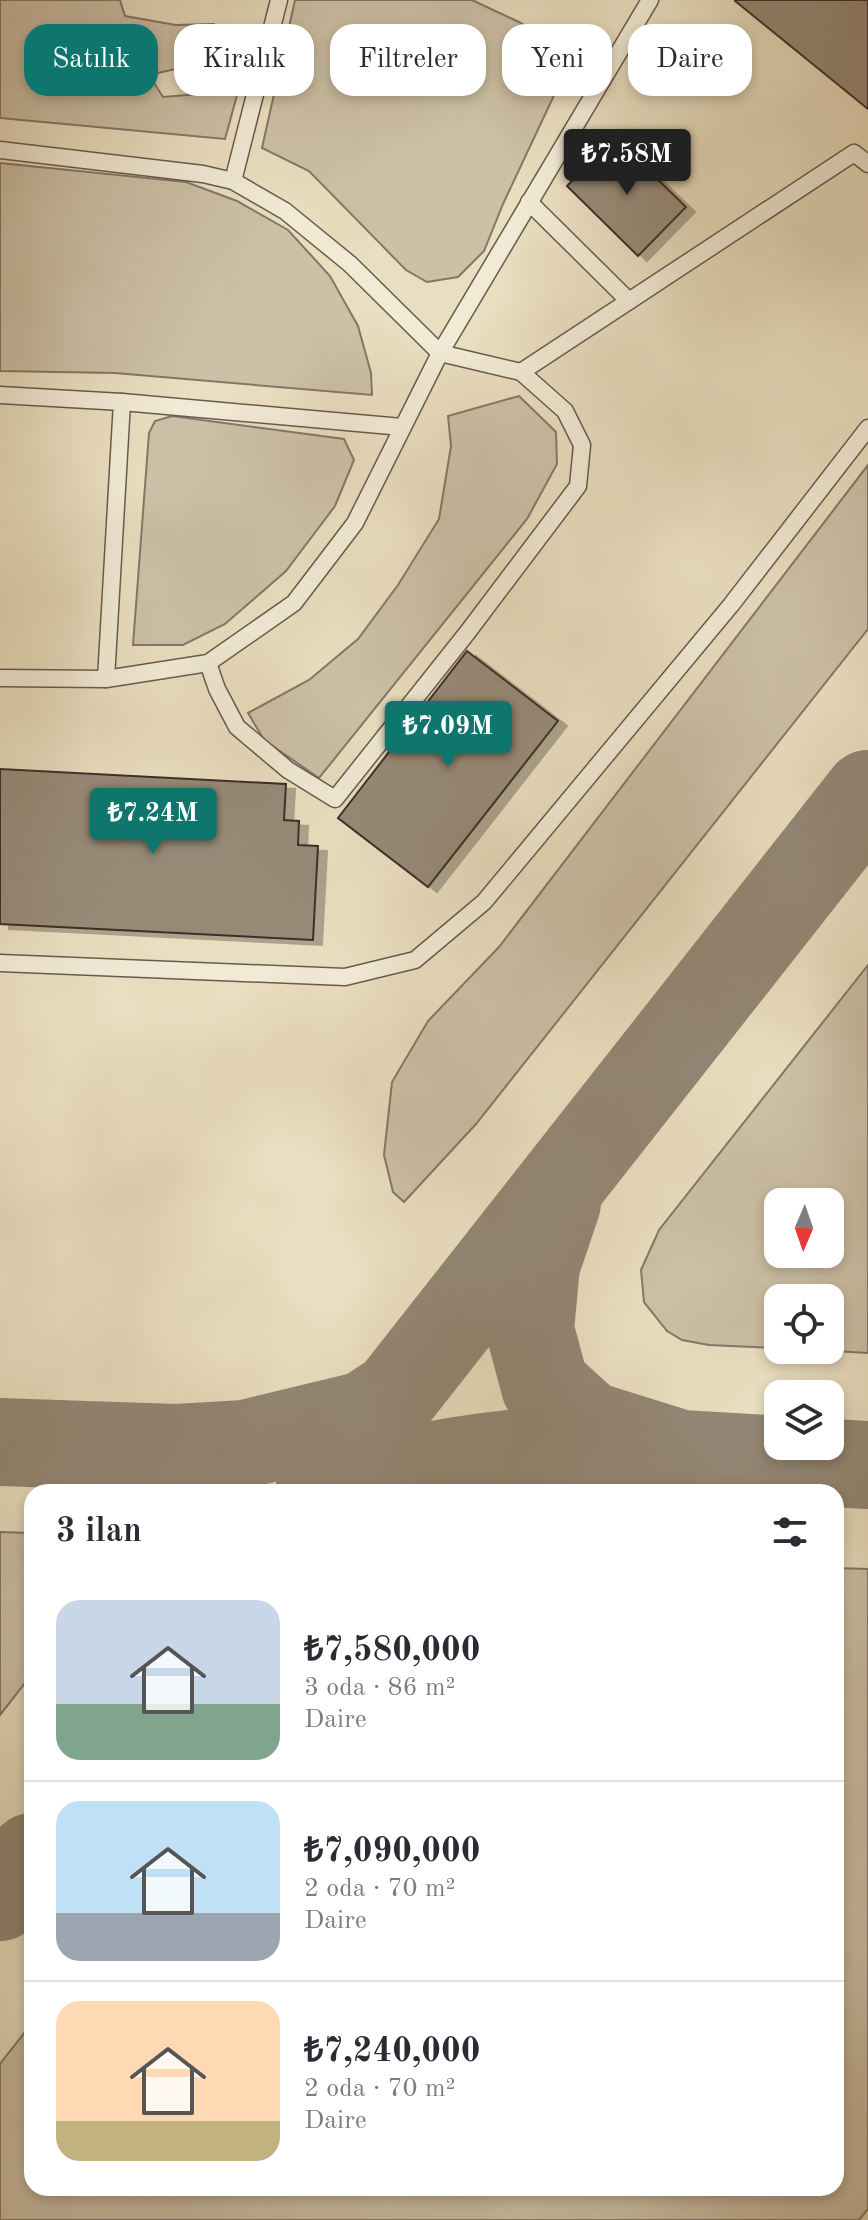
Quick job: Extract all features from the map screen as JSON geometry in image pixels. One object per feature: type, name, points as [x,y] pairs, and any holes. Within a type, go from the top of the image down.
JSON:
[{"type":"lane","points":[[233,181],[279,0]]},
{"type":"lane","points":[[0,678],[106,679],[208,663],[294,603],[355,523],[440,353],[650,0]]},
{"type":"lane","points":[[0,150],[203,174],[233,181],[285,211],[350,264],[440,353],[521,372],[565,411],[582,445],[578,486],[467,633],[335,799],[288,770],[237,727],[217,689],[208,663]]},
{"type":"lane","points":[[521,372],[854,153],[868,164]]},
{"type":"lane","points":[[529,202],[629,301]]},
{"type":"lane","points":[[0,395],[122,402],[402,427]]},
{"type":"lane","points":[[106,679],[122,402]]},
{"type":"lane","points":[[0,963],[345,977],[415,960],[484,902],[731,605],[868,428]]},
{"type":"shaded area","points":[[0,0],[120,0],[125,16],[174,25],[174,69],[158,73],[158,24],[24,24],[24,96],[158,96],[158,89],[163,97],[237,96],[225,139],[0,118]]},
{"type":"shaded area","points":[[295,0],[472,0],[522,24],[502,24],[502,96],[554,96],[484,251],[458,277],[427,282],[406,270],[309,171],[262,148],[274,96],[314,96],[314,24],[290,24]]},
{"type":"shaded area","points":[[0,163],[186,182],[237,201],[288,230],[330,276],[358,326],[371,373],[372,395],[115,373],[0,371]]},
{"type":"shaded area","points":[[519,396],[556,432],[557,464],[527,519],[319,778],[264,740],[248,713],[309,680],[358,639],[398,585],[439,519],[451,446],[448,416]]},
{"type":"shaded area","points":[[172,416],[344,439],[354,460],[335,506],[286,571],[225,624],[183,645],[133,645],[149,433],[155,421]]},
{"type":"shaded area","points":[[868,465],[868,629],[476,1124],[404,1202],[393,1192],[384,1155],[392,1082],[428,1021],[499,947]]},
{"type":"shaded area","points":[[868,965],[868,1353],[844,1352],[844,1284],[764,1284],[764,1347],[709,1345],[682,1340],[667,1331],[644,1302],[641,1270],[659,1230]]},
{"type":"shaded area","points":[[0,1532],[24,1533],[24,1684],[0,1715]]},
{"type":"shaded area","points":[[844,1568],[868,1569],[868,2209],[859,2220],[0,2220],[0,2064],[24,2033],[24,2196],[844,2196]]},
{"type":"building","points":[[868,0],[868,109],[735,1]]},
{"type":"building","points":[[615,138],[686,207],[638,256],[567,186]]},
{"type":"building","points":[[467,651],[558,721],[428,887],[338,818]]},
{"type":"building","points":[[0,769],[286,784],[284,820],[299,821],[298,845],[318,846],[313,940],[0,924]]},
{"type":"taxiway","points":[[325,1484],[868,794]]},
{"type":"taxiway","points":[[557,1203],[536,1265],[530,1330],[545,1386],[588,1425],[681,1454],[868,1465]]},
{"type":"taxiway","points":[[115,1446],[177,1448],[245,1444],[365,1415],[395,1395]]},
{"type":"taxiway","points":[[0,1442],[115,1446],[163,1467],[167,1474]]},
{"type":"taxiway","points":[[370,1484],[398,1473],[491,1456],[586,1450],[649,1452]]},
{"type":"taxiway","points":[[0,1897],[24,1867]]}]
